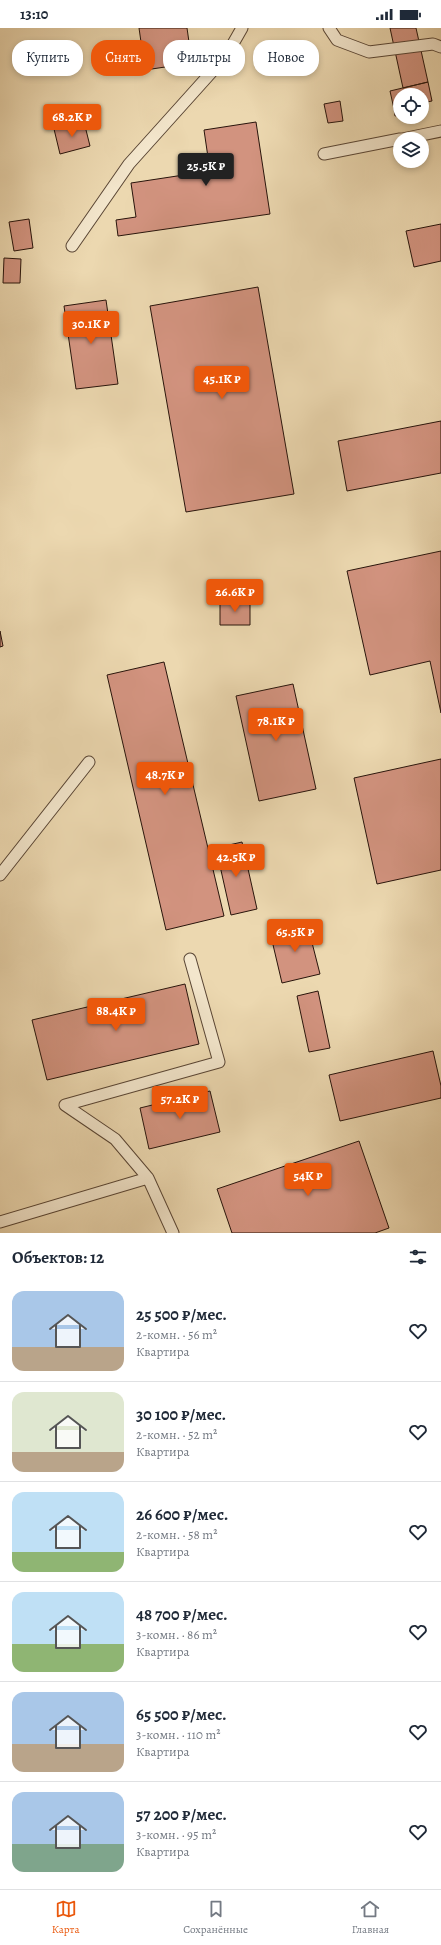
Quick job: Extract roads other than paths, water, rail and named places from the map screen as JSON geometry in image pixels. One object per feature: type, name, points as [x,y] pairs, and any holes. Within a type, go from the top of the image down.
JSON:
[{"type":"lane","points":[[72,246],[129,164],[226,56],[242,28]]},
{"type":"lane","points":[[329,28],[336,40],[369,52],[432,44],[441,48]]},
{"type":"lane","points":[[429,134],[441,132]]},
{"type":"lane","points":[[324,154],[393,141]]},
{"type":"lane","points":[[0,875],[89,762]]},
{"type":"lane","points":[[173,1233],[148,1178],[115,1139],[65,1105],[219,1062],[190,959]]},
{"type":"lane","points":[[0,1222],[148,1178]]}]
